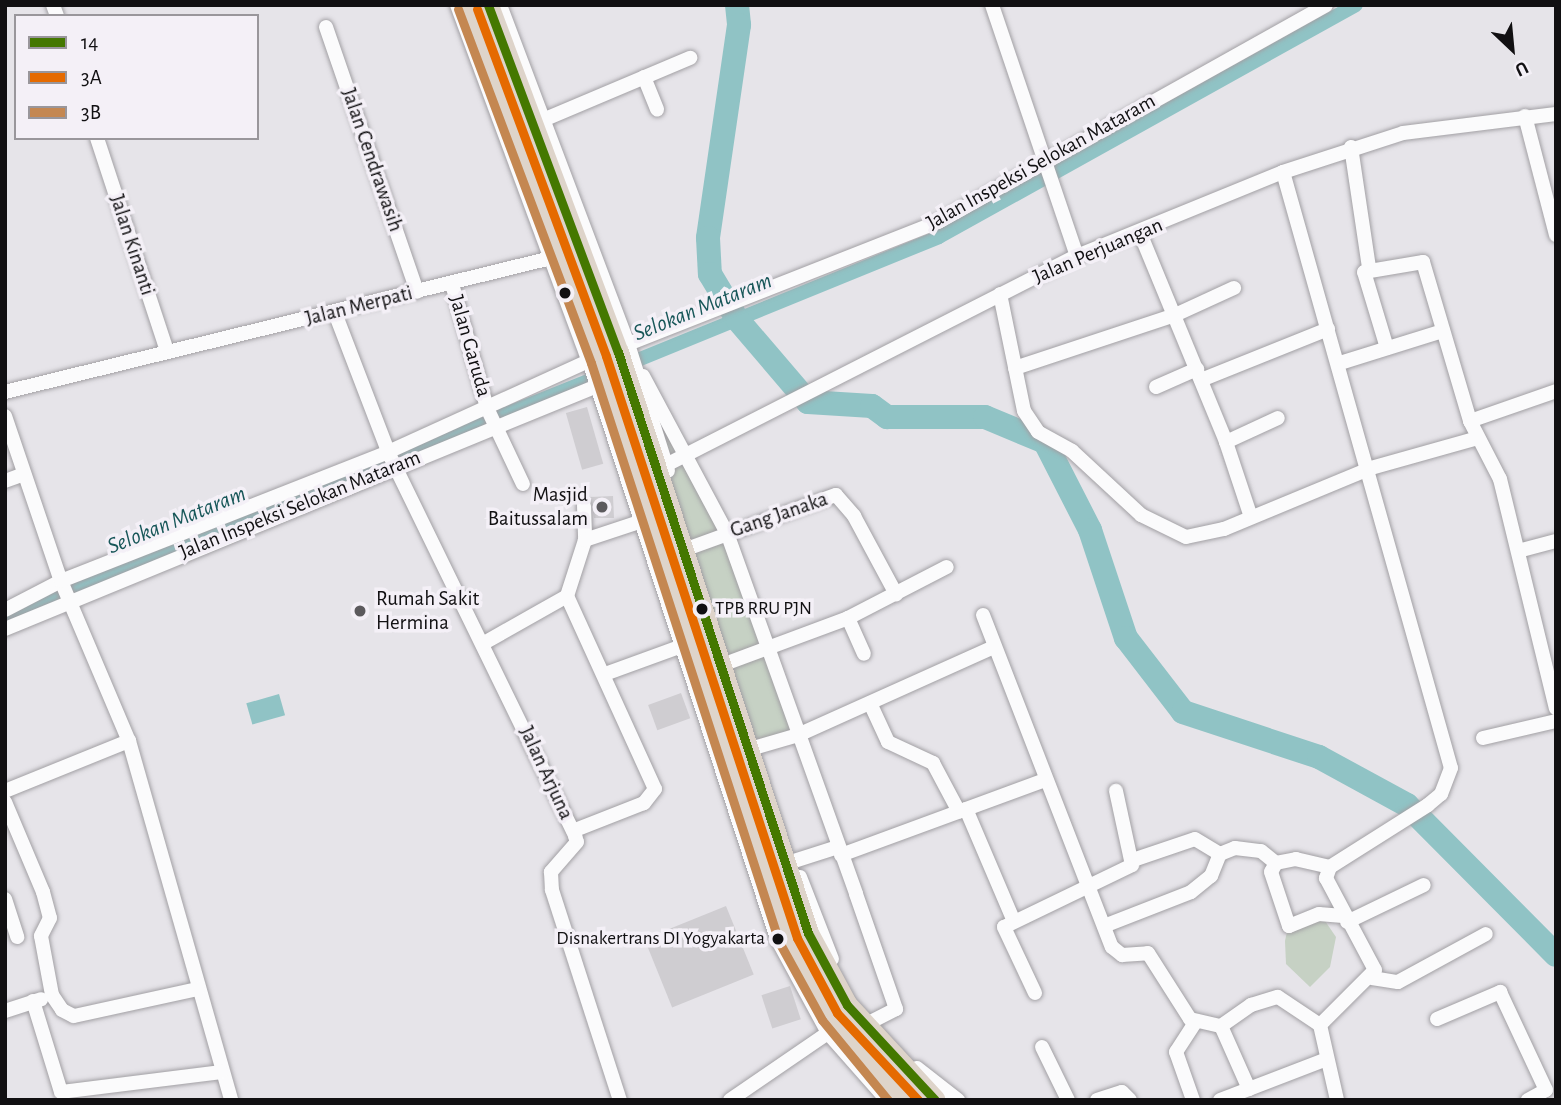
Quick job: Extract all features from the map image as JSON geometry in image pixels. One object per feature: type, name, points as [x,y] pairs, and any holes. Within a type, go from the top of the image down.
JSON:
[{"type":"highway","points":[[469,5],[567,259],[586,290],[828,976],[881,1048],[935,1100]]},
{"type":"highway","points":[[488,5],[555,168],[567,259]]},
{"type":"highway","points":[[613,366],[664,575],[790,937],[832,1013],[905,1100]]},
{"type":"street","points":[[457,5],[613,366],[666,465],[757,747],[769,806],[838,972],[871,1022],[958,1100]]},
{"type":"street","points":[[500,5],[543,120],[613,366],[642,521],[664,575],[679,647],[777,939],[828,1032],[887,1100]]},
{"type":"street","points":[[992,5],[1050,190],[1077,256]]},
{"type":"street","name":"Jalan Inspeksi Selokan Mataram","points":[[5,629],[65,591],[613,366],[940,221],[1043,168],[1326,5]]},
{"type":"street","name":"Jalan Cendrawasih","points":[[326,27],[417,292]]},
{"type":"street","points":[[543,120],[690,58]]},
{"type":"street","points":[[644,77],[657,110]]},
{"type":"street","name":"Jalan Perjuangan","points":[[666,465],[1077,256],[1140,233],[1283,172],[1351,147],[1525,116],[1556,114]]},
{"type":"street","points":[[1525,116],[1556,235]]},
{"type":"street","name":"Jalan Kinanti","points":[[98,140],[167,351]]},
{"type":"street","points":[[1351,147],[1369,267],[1363,276],[1387,348]]},
{"type":"street","points":[[1283,172],[1371,468],[1451,759],[1448,780],[1428,805],[1397,827],[1329,867]]},
{"type":"street","points":[[1140,233],[1226,442],[1251,517]]},
{"type":"street","name":"Jalan Merpati","points":[[5,393],[167,351],[567,259]]},
{"type":"street","points":[[1369,267],[1423,262],[1470,421],[1500,480],[1556,708]]},
{"type":"street","name":"Jalan Garuda","points":[[452,284],[492,417],[523,484]]},
{"type":"street","points":[[1015,368],[1175,315],[1234,288]]},
{"type":"street","points":[[1000,294],[1024,411],[1038,432],[1072,451],[1159,527],[1194,539],[1371,468],[1478,438]]},
{"type":"street","name":"Jalan Arjuna","points":[[335,313],[392,459],[484,643],[578,842],[551,872],[552,890],[621,1100]]},
{"type":"street","points":[[1156,387],[1328,329]]},
{"type":"street","points":[[1340,363],[1443,331]]},
{"type":"street","points":[[613,366],[689,453],[727,533],[896,1009],[871,1022]]},
{"type":"street","name":"Jalan Inspeksi Selokan Mataram","points":[[492,417],[613,366]]},
{"type":"street","points":[[1470,421],[1556,391]]},
{"type":"street","points":[[5,416],[65,591],[129,741],[231,1100]]},
{"type":"street","points":[[1226,442],[1278,418]]},
{"type":"street","name":"Jalan Inspeksi Selokan Mataram","points":[[5,610],[65,591],[392,459]]},
{"type":"street","points":[[5,481],[24,474]]},
{"type":"street","name":"Gang Janaka","points":[[692,547],[836,495],[854,516],[896,594]]},
{"type":"street","points":[[484,643],[567,596],[585,540],[584,506]]},
{"type":"street","points":[[585,540],[642,521]]},
{"type":"street","points":[[1518,551],[1556,541]]},
{"type":"street","points":[[730,662],[848,618],[947,567]]},
{"type":"street","points":[[567,596],[606,674],[656,789],[645,803],[573,831]]},
{"type":"street","points":[[983,615],[1028,725],[1045,780],[1118,954],[1151,956],[1176,1003],[1195,1023],[1221,1026],[1251,1005],[1278,997],[1320,1025],[1324,1060],[1337,1100]]},
{"type":"street","points":[[848,618],[864,654]]},
{"type":"street","points":[[606,674],[679,647]]},
{"type":"street","points":[[757,747],[798,735],[994,647]]},
{"type":"street","points":[[870,703],[888,742],[933,763],[962,811],[1013,919]]},
{"type":"street","points":[[1483,738],[1556,721]]},
{"type":"street","points":[[5,791],[129,741]]},
{"type":"street","points":[[794,861],[839,851],[962,811],[1045,780]]},
{"type":"street","points":[[1035,993],[1005,932],[1013,919],[1130,867],[1133,860],[1116,791]]},
{"type":"street","points":[[5,802],[43,891],[50,918],[41,936],[52,995],[74,1016],[198,989]]},
{"type":"street","points":[[1133,860],[1195,839],[1220,854],[1248,847],[1276,863],[1308,858],[1329,867]]},
{"type":"street","points":[[1104,926],[1191,892],[1212,876],[1220,854]]},
{"type":"street","points":[[1276,863],[1271,872],[1289,926],[1319,914],[1345,919],[1423,885]]},
{"type":"street","points":[[1320,1025],[1372,978],[1373,965],[1327,886],[1329,867]]},
{"type":"street","points":[[5,899],[11,938],[36,932],[41,936]]},
{"type":"street","points":[[1372,978],[1398,982],[1486,934]]},
{"type":"street","points":[[1437,1019],[1500,992],[1546,1090],[1528,1100]]},
{"type":"street","points":[[6,1007],[52,995]]},
{"type":"street","points":[[33,1001],[64,1094],[221,1072]]},
{"type":"street","points":[[1192,1100],[1176,1052],[1195,1023]]},
{"type":"street","points":[[1221,1026],[1249,1089]]},
{"type":"street","points":[[730,1100],[828,1032]]},
{"type":"street","points":[[1042,1047],[1068,1100]]},
{"type":"street","points":[[1220,1100],[1324,1060]]},
{"type":"street","points":[[1097,1100],[1122,1092],[1130,1100]]},
{"type":"green space","points":[[645,378],[689,453],[798,735],[757,747],[666,465]]},
{"type":"green space","points":[[1321,915],[1336,937],[1330,967],[1310,987],[1286,964],[1285,941],[1288,927]]},
{"type":"water","points":[[279,694],[285,715],[252,725],[246,703]]},
{"type":"building","points":[[587,407],[603,464],[582,470],[566,413]]},
{"type":"building","name":"Masjid Baitussalam","points":[[613,496],[614,518],[594,518],[590,497]]},
{"type":"building","points":[[681,693],[690,718],[657,730],[648,705]]},
{"type":"building","points":[[726,906],[754,975],[672,1008],[644,939]]},
{"type":"building","points":[[790,986],[801,1019],[772,1029],[761,995]]},
{"type":"waterway","points":[[737,5],[739,25],[708,238],[710,274],[737,319],[808,402],[872,406],[887,417],[985,417],[1045,442],[1090,530],[1126,638],[1183,712],[1319,757],[1407,805],[1556,955]]},
{"type":"waterway","name":"Selokan Mataram","points":[[623,366],[939,237],[1356,5]]},
{"type":"waterway","name":"Selokan Mataram","points":[[5,621],[52,597],[605,374]]},
{"type":"transit line","name":"14","points":[[488,5],[618,352],[808,933],[847,1005],[935,1100]]},
{"type":"transit line","name":"3B","points":[[458,9],[591,363],[779,942],[822,1020],[888,1100]]},
{"type":"transit line","name":"3A","points":[[477,9],[606,356],[797,938],[837,1013],[918,1100]]},
{"type":"place","name":"Masjid Baitussalam","points":[[602,507]]},
{"type":"place","name":"TPB RRU PJN","points":[[702,609]]},
{"type":"place","name":"Rumah Sakit Hermina","points":[[360,611]]},
{"type":"place","name":"Disnakertrans DI Yogyakarta","points":[[778,939]]}]
